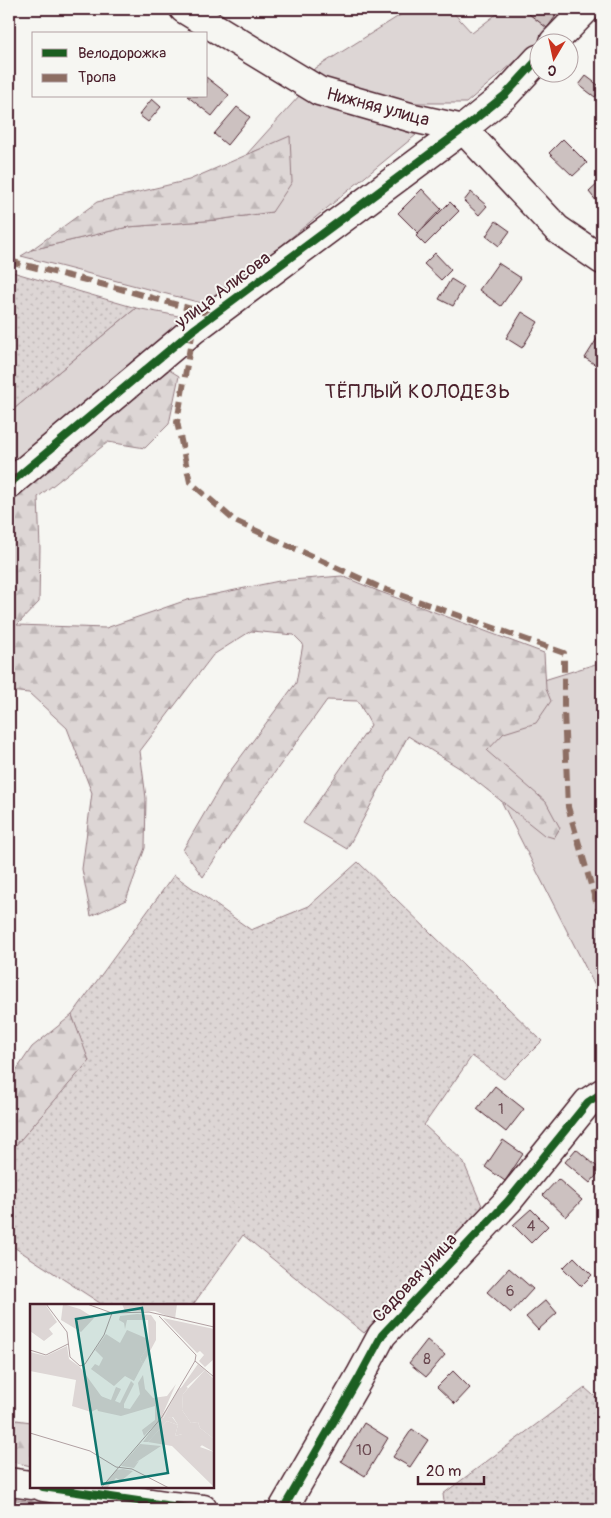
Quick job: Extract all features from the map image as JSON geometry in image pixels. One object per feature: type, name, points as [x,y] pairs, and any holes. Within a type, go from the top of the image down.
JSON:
[{"type":"street","name":"Нижняя улица","points":[[184,9],[319,91],[413,118],[463,129]]},
{"type":"street","points":[[564,32],[586,9]]},
{"type":"street","name":"улица Алисова","points":[[9,484],[193,330],[463,129],[505,94],[528,70]]},
{"type":"street","points":[[463,129],[557,229],[602,260]]},
{"type":"street","name":"Садовая улица","points":[[283,1509],[382,1335],[508,1201],[588,1102],[602,1093]]},
{"type":"street","points":[[9,1482],[30,1485]]},
{"type":"street","points":[[49,1488],[173,1508],[203,1509]]},
{"type":"green space","points":[[410,9],[450,9],[472,33],[503,9],[577,9],[550,32],[528,32],[528,50],[466,103],[400,103],[308,73]]},
{"type":"green space","points":[[300,95],[416,135],[209,305],[21,256],[31,250],[128,227],[217,220],[272,212],[290,137],[246,155]]},
{"type":"green space","points":[[290,136],[292,182],[272,212],[217,220],[128,227],[31,250],[97,202],[189,180]]},
{"type":"green space","points":[[9,271],[136,308],[9,413]]},
{"type":"green space","points":[[136,308],[184,317],[186,325],[9,472],[9,413]]},
{"type":"green space","points":[[166,368],[179,376],[169,424],[145,448],[108,442],[38,497],[40,548],[39,602],[17,625],[106,628],[187,600],[279,581],[342,576],[544,653],[546,689],[551,701],[536,723],[504,733],[487,751],[546,802],[560,828],[554,838],[544,835],[461,769],[408,736],[347,849],[303,823],[371,725],[358,701],[327,700],[244,815],[203,877],[183,850],[225,778],[296,683],[303,644],[294,635],[251,631],[213,655],[140,751],[146,798],[145,848],[126,900],[91,916],[82,869],[92,793],[67,728],[29,693],[9,691],[9,491]]},
{"type":"green space","points":[[602,662],[602,1000],[454,708]]},
{"type":"green space","points":[[358,862],[542,1041],[504,1079],[472,1056],[424,1125],[463,1161],[483,1208],[364,1333],[243,1235],[193,1304],[101,1304],[9,1244],[9,1153],[89,1061],[72,1015],[174,875],[251,930],[309,906]]},
{"type":"green space","points":[[72,1015],[90,1061],[9,1153],[9,1081],[32,1047]]},
{"type":"green space","points":[[585,1388],[602,1403],[602,1509],[445,1509],[443,1494]]},
{"type":"green space","points":[[9,1419],[30,1422],[30,1466],[9,1461]]},
{"type":"green space","points":[[9,1499],[95,1509],[9,1509]]},
{"type":"building","points":[[533,9],[561,9],[547,28],[529,14]]},
{"type":"building","points":[[586,76],[602,88],[595,97],[579,85]]},
{"type":"building","points":[[208,79],[229,95],[212,116],[190,98],[208,98]]},
{"type":"building","points":[[152,99],[161,107],[148,122],[139,115]]},
{"type":"building","points":[[237,107],[250,117],[227,145],[214,134]]},
{"type":"building","points":[[563,139],[587,163],[573,176],[549,153]]},
{"type":"building","points":[[602,180],[602,208],[589,192]]},
{"type":"building","points":[[422,189],[441,209],[418,233],[398,213]]},
{"type":"building","points":[[471,192],[487,206],[479,215],[464,201]]},
{"type":"building","points":[[450,202],[459,211],[425,245],[416,236]]},
{"type":"building","points":[[496,221],[510,231],[499,246],[486,236]]},
{"type":"building","points":[[435,253],[451,270],[441,280],[424,264]]},
{"type":"building","points":[[498,263],[521,278],[501,306],[479,290]]},
{"type":"building","points":[[451,279],[464,287],[453,306],[439,299]]},
{"type":"building","points":[[522,312],[538,322],[522,348],[506,338]]},
{"type":"building","points":[[600,334],[602,336],[602,369],[585,358]]},
{"type":"building","points":[[495,1086],[524,1109],[506,1132],[477,1109]]},
{"type":"building","points":[[503,1140],[523,1154],[505,1181],[485,1167]]},
{"type":"building","points":[[576,1149],[601,1170],[590,1183],[565,1162]]},
{"type":"building","points":[[558,1179],[582,1200],[566,1217],[543,1195]]},
{"type":"building","points":[[531,1209],[548,1226],[531,1243],[513,1225]]},
{"type":"building","points":[[574,1257],[592,1275],[581,1286],[563,1268]]},
{"type":"building","points":[[509,1268],[533,1289],[511,1313],[487,1292]]},
{"type":"building","points":[[546,1300],[557,1313],[538,1330],[526,1317]]},
{"type":"building","points":[[427,1340],[445,1355],[426,1377],[409,1363]]},
{"type":"building","points":[[453,1371],[470,1388],[455,1404],[437,1387]]},
{"type":"building","points":[[364,1423],[388,1438],[365,1476],[341,1461]]},
{"type":"building","points":[[412,1429],[428,1440],[410,1467],[393,1457]]},
{"type":"marked path","points":[[9,261],[121,289],[213,315]]},
{"type":"marked path","points":[[193,330],[177,422],[190,482],[235,521],[381,588],[564,653],[568,807],[602,922]]},
{"type":"cycle path","points":[[9,484],[193,330],[463,129],[505,95],[528,70]]},
{"type":"cycle path","points":[[283,1509],[382,1335],[508,1201],[588,1102],[602,1093]]},
{"type":"cycle path","points":[[50,1488],[203,1509]]},
{"type":"district","name":"ТЁПЛЫЙ КОЛОДЕЗЬ","points":[[418,391]]}]
